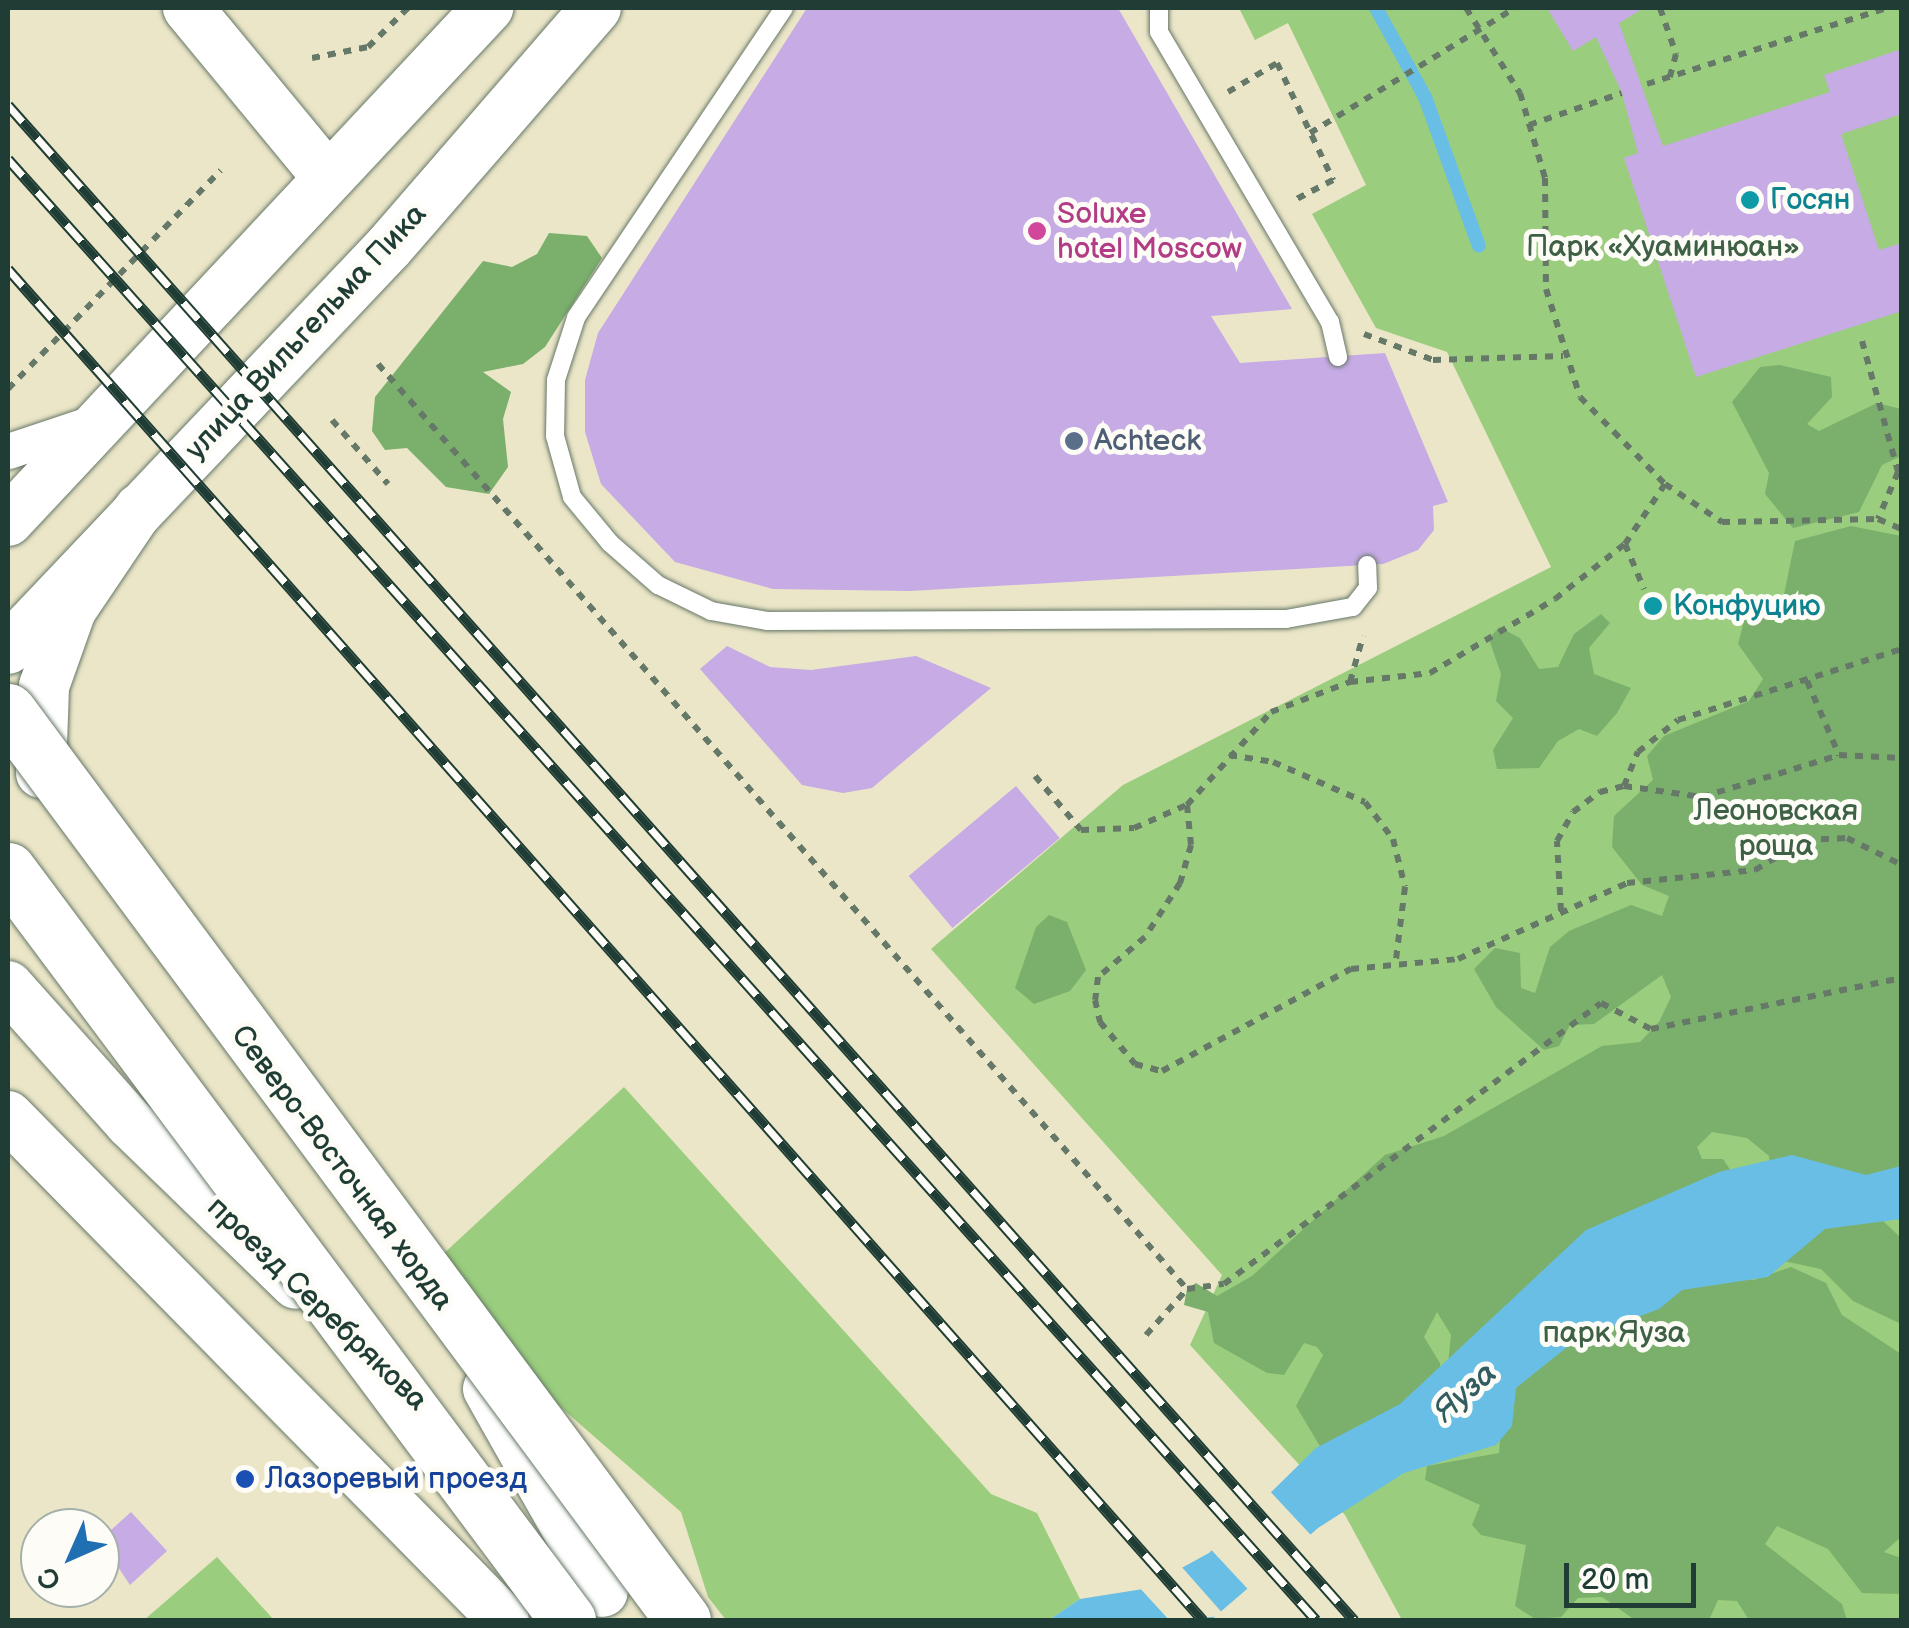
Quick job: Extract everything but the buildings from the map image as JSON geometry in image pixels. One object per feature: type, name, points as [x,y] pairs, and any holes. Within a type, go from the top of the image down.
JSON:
[{"type":"main road","points":[[188,8],[328,178]]},
{"type":"main road","points":[[8,521],[488,8]]},
{"type":"main road","name":"улица Вильгельма Пика","points":[[8,648],[388,247],[596,8]]},
{"type":"main road","points":[[139,509],[72,610],[44,686],[36,733],[59,826],[436,1298],[600,1611]]},
{"type":"main road","name":"Северо-Восточная хорда","points":[[8,711],[682,1620]]},
{"type":"main road","points":[[8,870],[600,1611]]},
{"type":"main road","name":"проезд Серебрякова","points":[[8,986],[130,1123],[600,1611]]},
{"type":"main road","points":[[14,1128],[504,1620]]},
{"type":"street","points":[[423,80],[469,8]]},
{"type":"street","points":[[8,451],[100,420]]},
{"type":"lane","points":[[784,8],[576,318],[556,380],[555,436],[572,497],[610,543],[694,603],[768,621],[1286,619],[1353,607],[1368,588],[1368,565]]},
{"type":"lane","points":[[1159,8],[1160,32],[1330,322],[1338,357]]},
{"type":"path","points":[[312,58],[368,47],[408,8]]},
{"type":"path","points":[[1466,8],[1529,125],[1545,178],[1546,289],[1562,356],[1580,397],[1664,484],[1722,522],[1878,519],[1902,528]]},
{"type":"path","points":[[1310,133],[1515,8]]},
{"type":"path","points":[[1660,8],[1676,54],[1670,78]]},
{"type":"path","points":[[1647,84],[1887,8]]},
{"type":"path","points":[[1204,107],[1277,63],[1333,180],[1267,214]]},
{"type":"path","points":[[1529,125],[1622,93]]},
{"type":"path","points":[[8,390],[221,170]]},
{"type":"path","points":[[1862,341],[1898,472],[1878,519]]},
{"type":"path","points":[[378,364],[1187,1289]]},
{"type":"path","points":[[332,420],[388,484]]},
{"type":"path","points":[[1035,776],[1081,830],[1134,828],[1187,804],[1271,712],[1350,682],[1430,673],[1555,599],[1624,544],[1664,484]]},
{"type":"path","points":[[1624,544],[1644,589]]},
{"type":"path","points":[[1350,682],[1363,636],[1353,607]]},
{"type":"path","points":[[1624,786],[1638,752],[1678,720],[1902,649]]},
{"type":"path","points":[[1807,680],[1839,755]]},
{"type":"path","points":[[1229,755],[1273,762],[1365,802],[1394,838],[1405,887],[1396,958]]},
{"type":"path","points":[[1560,911],[1557,841],[1572,812],[1624,786],[1702,797],[1839,755],[1902,758]]},
{"type":"path","points":[[1187,804],[1191,846],[1180,883],[1145,938],[1098,978],[1100,1022],[1136,1064],[1183,1066],[1288,998],[1396,958],[1458,959],[1628,883],[1754,870],[1804,840],[1846,838],[1902,866]]},
{"type":"path","points":[[1146,1335],[1187,1289],[1224,1284],[1601,1002],[1652,1029],[1902,978]]},
{"type":"green space","name":"Парк «Хуаминюан»","points":[[1239,8],[1901,8],[1901,1620],[1402,1620],[1345,1515],[1190,1345],[1222,1275],[931,949],[1123,785],[1551,567],[1447,352],[1376,328],[1312,214],[1366,185],[1288,23],[1255,40]]},
{"type":"green space","points":[[549,233],[587,236],[602,258],[545,347],[523,364],[483,372],[511,392],[503,419],[508,467],[489,494],[446,487],[407,448],[385,450],[372,431],[375,397],[483,261],[512,267],[537,254]]},
{"type":"green space","points":[[1780,365],[1831,377],[1832,397],[1807,424],[1819,431],[1877,403],[1901,409],[1901,456],[1882,465],[1859,512],[1793,528],[1765,494],[1769,473],[1732,402],[1760,367]]},
{"type":"green space","name":"Леоновская роща","points":[[1851,526],[1901,536],[1901,1200],[1770,1171],[1769,1156],[1747,1138],[1712,1132],[1697,1147],[1702,1159],[1723,1159],[1731,1171],[1447,1374],[1451,1335],[1437,1312],[1424,1337],[1440,1363],[1440,1388],[1324,1453],[1296,1406],[1323,1355],[1317,1347],[1304,1343],[1284,1375],[1267,1373],[1214,1343],[1208,1312],[1184,1305],[1187,1289],[1196,1283],[1217,1296],[1252,1276],[1385,1155],[1444,1136],[1602,1046],[1640,1042],[1659,1022],[1671,997],[1662,975],[1594,1024],[1570,1025],[1559,1046],[1544,1050],[1496,1007],[1474,969],[1495,948],[1520,953],[1521,988],[1535,993],[1550,947],[1569,931],[1631,905],[1662,916],[1669,896],[1642,885],[1612,847],[1614,816],[1653,780],[1647,756],[1664,736],[1749,701],[1763,679],[1738,644],[1744,621],[1753,606],[1783,599],[1795,541]]},
{"type":"green space","points":[[1601,614],[1610,623],[1589,648],[1594,674],[1631,688],[1617,713],[1597,736],[1579,729],[1558,741],[1539,768],[1497,769],[1493,750],[1513,718],[1496,701],[1501,674],[1489,639],[1499,627],[1520,638],[1539,669],[1558,667],[1574,634]]},
{"type":"green space","points":[[1049,915],[1067,922],[1086,970],[1070,991],[1034,1004],[1015,988],[1036,927]]},
{"type":"green space","points":[[624,1087],[991,1494],[1037,1513],[1080,1599],[1049,1620],[726,1620],[708,1597],[681,1512],[551,1399],[441,1256]]},
{"type":"green space","points":[[1882,1220],[1901,1238],[1901,1324],[1853,1301],[1821,1269],[1779,1260],[1781,1233]]},
{"type":"green space","name":"парк Яуза","points":[[1791,1267],[1826,1283],[1842,1315],[1901,1354],[1901,1537],[1884,1552],[1901,1558],[1901,1594],[1862,1593],[1828,1549],[1777,1526],[1765,1544],[1842,1604],[1847,1620],[1749,1620],[1737,1601],[1718,1600],[1709,1620],[1635,1620],[1602,1597],[1578,1598],[1561,1617],[1535,1619],[1515,1606],[1526,1545],[1481,1535],[1472,1525],[1480,1505],[1425,1480],[1427,1466],[1499,1453],[1505,1377],[1639,1292],[1728,1273],[1754,1280]]},
{"type":"green space","points":[[217,1557],[274,1620],[144,1620]]},
{"type":"water","name":"Яуза","points":[[1792,1155],[1866,1175],[1901,1166],[1901,1219],[1825,1229],[1768,1277],[1682,1290],[1659,1309],[1576,1340],[1516,1388],[1512,1426],[1496,1445],[1404,1473],[1318,1528],[1211,1620],[1049,1620],[1080,1599],[1143,1589],[1209,1553],[1316,1448],[1400,1404],[1586,1230],[1719,1172]]},
{"type":"pier","points":[[1267,1488],[1314,1538],[1253,1595],[1206,1545]]},
{"type":"pier","points":[[1180,1565],[1225,1616],[1169,1620],[1138,1586]]},
{"type":"waterway","points":[[1376,8],[1425,97],[1479,246]]},
{"type":"railway","points":[[8,105],[1354,1620]]},
{"type":"railway","points":[[8,159],[1316,1620]]},
{"type":"railway","points":[[8,269],[1203,1620]]},
{"type":"place","name":"Госян","points":[[1750,200]]},
{"type":"place","name":"Soluxe hotel Moscow","points":[[1037,231]]},
{"type":"place","name":"Achteck","points":[[1074,441]]},
{"type":"place","name":"Конфуцию","points":[[1653,606]]},
{"type":"place","name":"Лазоревый проезд","points":[[245,1479]]}]
